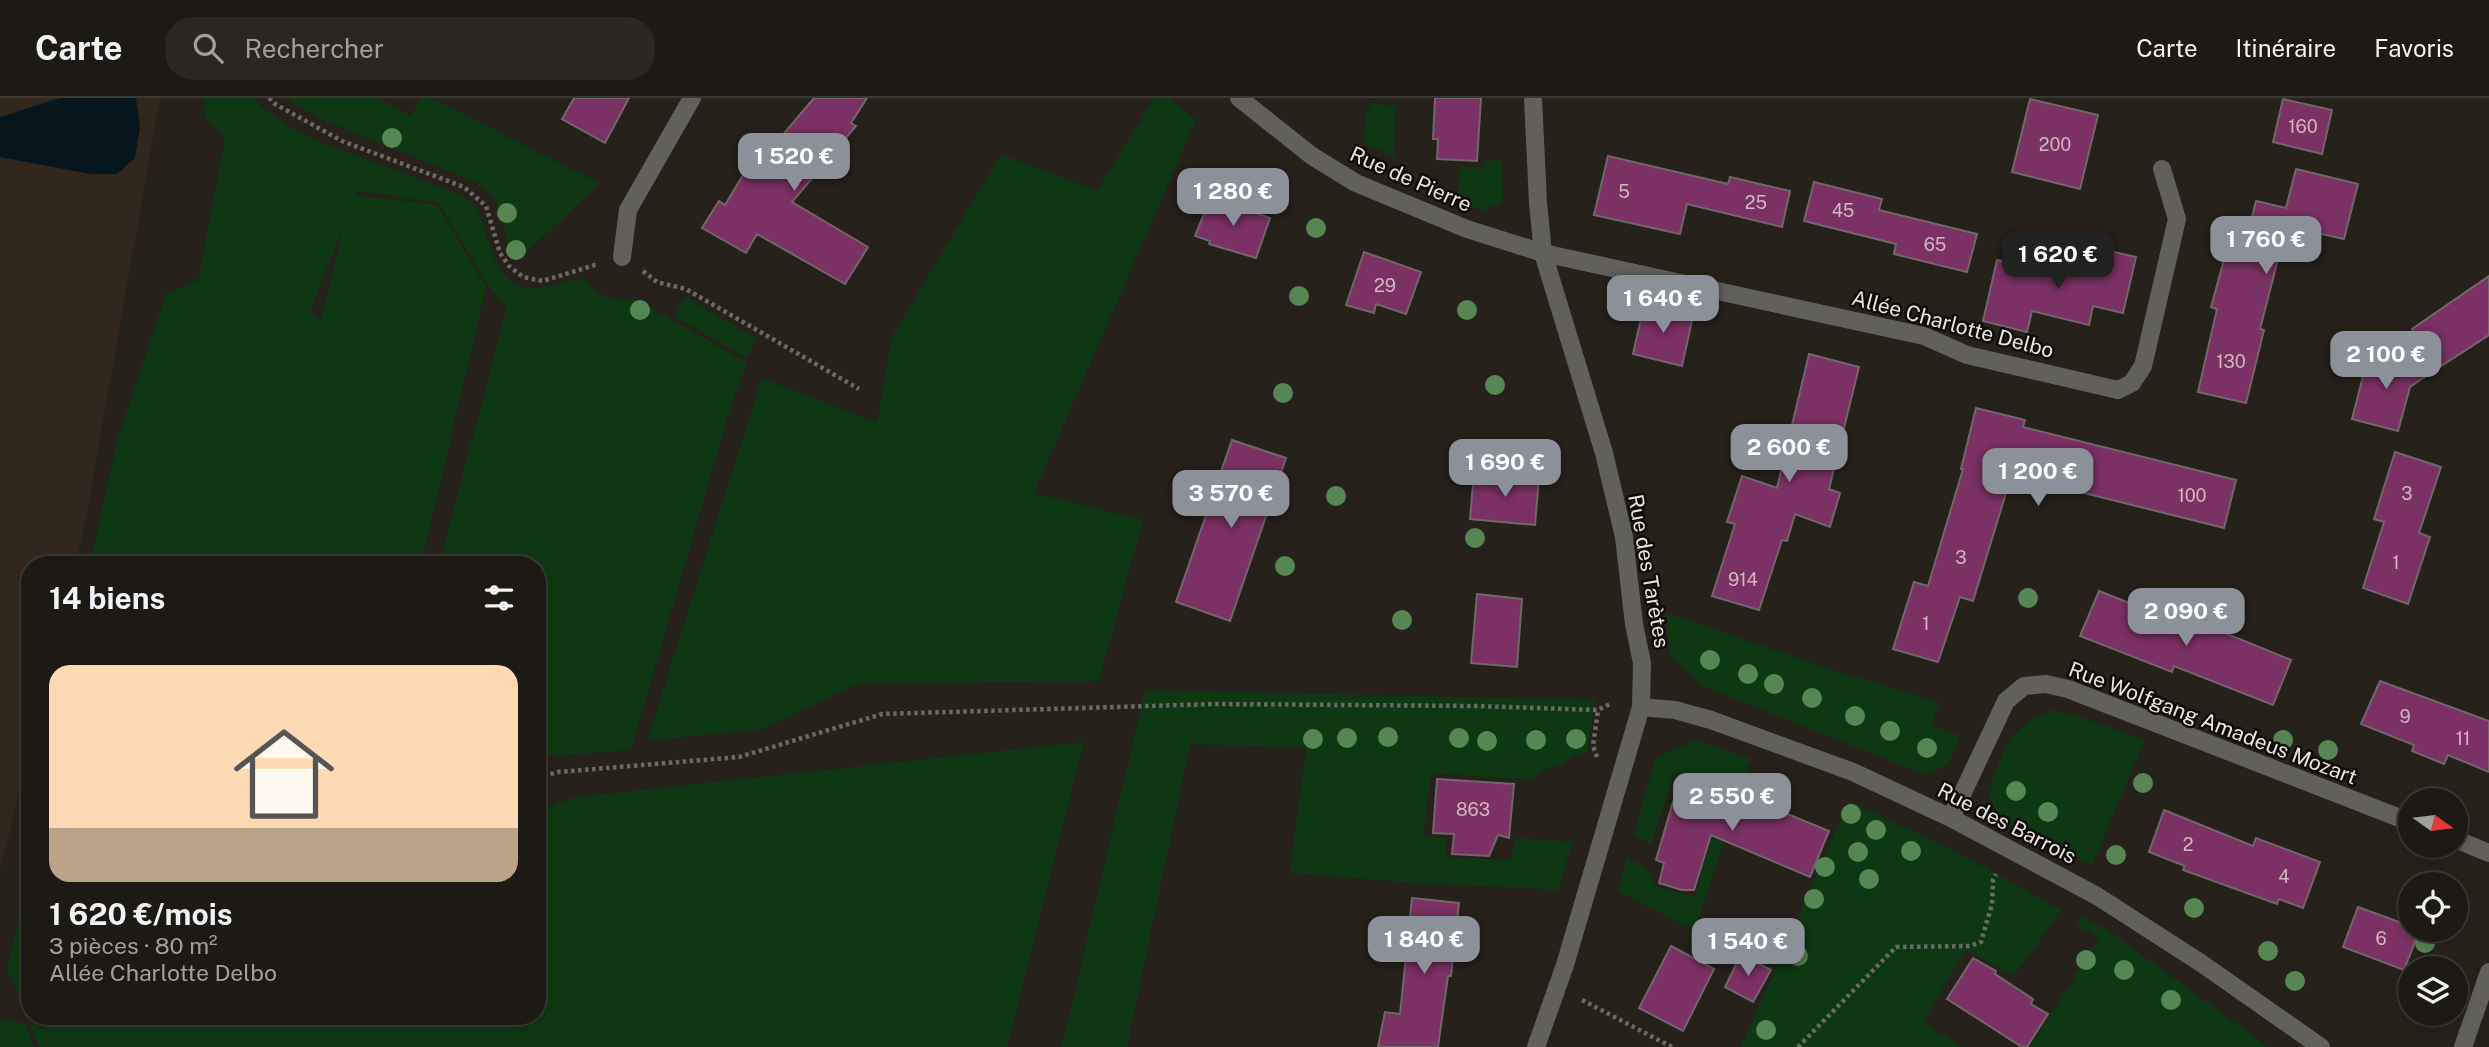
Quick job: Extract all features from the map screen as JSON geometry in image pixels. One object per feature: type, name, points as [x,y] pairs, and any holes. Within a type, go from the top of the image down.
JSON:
[{"type":"street","points":[[622,257],[628,210],[692,98]]},
{"type":"street","name":"Rue de Pierre","points":[[1239,98],[1312,156],[1356,183],[1467,229],[1543,253]]},
{"type":"street","name":"Rue des Tarètes","points":[[1533,98],[1543,253],[1604,453],[1624,537],[1634,624],[1642,663],[1641,707],[1565,965],[1536,1047]]},
{"type":"street","name":"Allée Charlotte Delbo","points":[[1543,253],[1924,336],[1967,355],[2118,390],[2132,383],[2143,366],[2177,219],[2162,169]]},
{"type":"street","name":"Rue Wolfgang Amadeus Mozart","points":[[1951,818],[2006,701],[2024,686],[2046,684],[2068,689],[2398,817]]},
{"type":"street","name":"Rue des Barrois","points":[[1641,707],[1675,710],[1711,720],[1853,772],[1951,818],[2097,895],[2201,963],[2321,1047]]},
{"type":"street","points":[[2468,844],[2489,853]]},
{"type":"street","points":[[2463,1047],[2489,972]]},
{"type":"path","points":[[269,98],[275,104],[342,141],[464,187],[486,206],[500,253],[509,266],[523,277],[543,281],[622,257],[657,282],[686,289],[859,389]]},
{"type":"path","points":[[546,775],[558,772],[739,757],[882,714],[1215,704],[1598,710]]},
{"type":"path","points":[[1798,1047],[1896,947],[1970,946],[1981,942],[1992,904],[1993,880],[2001,864]]},
{"type":"path","points":[[1575,996],[1672,1047]]},
{"type":"shaded area","points":[[0,98],[160,98],[77,556],[21,556],[21,785],[0,870]]},
{"type":"shaded area","points":[[60,98],[136,98],[140,127],[135,158],[117,174],[90,174],[0,157],[0,117]]},
{"type":"green space","points":[[204,98],[253,98],[279,120],[310,137],[467,198],[478,210],[494,257],[502,272],[511,281],[533,288],[583,278],[601,294],[613,299],[637,300],[747,363],[733,399],[631,750],[546,756],[546,556],[441,556],[507,307],[487,284],[439,203],[358,191],[356,195],[437,205],[486,287],[423,556],[92,556],[117,441],[166,294],[198,281],[225,139],[205,117]],"holes":[[[343,231],[320,322],[310,311]]]},
{"type":"green space","points":[[285,98],[376,98],[411,116],[421,98],[431,98],[600,183],[517,261],[497,203],[473,181],[321,119]]},
{"type":"green space","points":[[1154,98],[1169,98],[1196,120],[1034,493],[1143,520],[1099,681],[858,684],[762,729],[647,741],[762,378],[877,423],[892,337],[1001,154],[1097,191]]},
{"type":"green space","points":[[1372,103],[1395,106],[1394,157],[1363,143],[1367,110]]},
{"type":"green space","points":[[1485,160],[1502,161],[1503,201],[1484,211],[1458,202],[1460,166],[1483,168]]},
{"type":"green space","points":[[686,297],[757,339],[747,358],[674,316]]},
{"type":"green space","points":[[1666,613],[1845,674],[1939,702],[1932,726],[1960,736],[1952,757],[1945,765],[1926,775],[1702,686],[1670,656]]},
{"type":"green space","points":[[1145,690],[1595,700],[1587,754],[1575,755],[1561,765],[1542,770],[1534,780],[1431,773],[1423,836],[1446,838],[1445,857],[1511,860],[1516,838],[1572,842],[1559,890],[1290,873],[1306,748],[1190,744],[1127,1047],[1062,1047]]},
{"type":"green space","points":[[2051,710],[2075,715],[2145,740],[2092,865],[2000,819],[1989,797],[1994,773],[2010,738],[2029,721]]},
{"type":"green space","points":[[1695,740],[1750,759],[1695,931],[1618,891],[1627,857],[1647,869],[1657,887],[1695,897],[1727,788],[1674,773],[1651,844],[1634,835],[1655,758]]},
{"type":"green space","points":[[1084,742],[1007,1047],[39,1047],[30,1025],[546,1025],[546,807],[577,797]]},
{"type":"green space","points":[[1849,801],[1951,849],[2061,910],[2014,976],[1966,950],[1923,1022],[1962,1047],[1741,1047]]},
{"type":"green space","points":[[21,909],[21,1002],[7,967]]},
{"type":"green space","points":[[2082,916],[2112,933],[2268,1047],[2030,1047],[2099,939],[2076,924]]},
{"type":"green space","points":[[0,1020],[26,1025],[34,1047],[0,1047]]},
{"type":"building","points":[[574,98],[629,98],[605,143],[562,119]]},
{"type":"building","points":[[814,98],[867,98],[851,123],[856,126],[792,202],[868,247],[845,284],[757,234],[746,253],[702,228],[719,201],[725,205],[743,175],[747,177]]},
{"type":"building","points":[[1435,98],[1481,98],[1477,161],[1437,159],[1438,139],[1433,139]]},
{"type":"building","points":[[2030,99],[2098,115],[2080,189],[2012,172]]},
{"type":"building","points":[[2283,99],[2332,110],[2322,154],[2273,142]]},
{"type":"building","points":[[1608,156],[1728,184],[1730,177],[1790,191],[1782,227],[1687,204],[1680,234],[1594,215]]},
{"type":"building","points":[[2296,169],[2358,184],[2344,239],[2313,232],[2309,247],[2283,240],[2260,329],[2264,330],[2246,403],[2198,392],[2217,309],[2211,307],[2228,245],[2244,249],[2256,201],[2286,208]]},
{"type":"building","points":[[1814,182],[1882,199],[1879,210],[1977,234],[1967,272],[1894,254],[1896,244],[1804,221]]},
{"type":"building","points":[[1211,197],[1270,218],[1256,258],[1209,244],[1210,241],[1195,236]]},
{"type":"building","points":[[2101,249],[2136,257],[2123,313],[2093,306],[2089,325],[2032,311],[2027,332],[1983,321],[1997,260],[2055,273],[2058,260],[2096,269]]},
{"type":"building","points":[[1364,252],[1421,272],[1406,314],[1376,304],[1374,313],[1346,305]]},
{"type":"building","points":[[2489,276],[2489,335],[2438,368],[2412,329]]},
{"type":"building","points":[[1644,305],[1693,316],[1682,366],[1633,354]]},
{"type":"building","points":[[2369,353],[2435,370],[2410,387],[2398,431],[2352,419]]},
{"type":"building","points":[[1809,354],[1859,367],[1829,489],[1840,493],[1830,527],[1795,514],[1787,541],[1782,540],[1759,610],[1712,596],[1735,524],[1727,522],[1742,476],[1777,488]]},
{"type":"building","points":[[1976,408],[2025,420],[2023,427],[2236,480],[2224,528],[2032,480],[2030,485],[2010,480],[1973,601],[1960,597],[1938,662],[1893,649],[1914,582],[1928,586],[1963,469]]},
{"type":"building","points":[[1232,440],[1286,458],[1230,621],[1176,602]]},
{"type":"building","points":[[2395,452],[2441,467],[2419,533],[2430,537],[2408,604],[2363,588],[2384,522],[2374,519]]},
{"type":"building","points":[[1474,473],[1539,478],[1535,525],[1470,519]]},
{"type":"building","points":[[2099,591],[2205,633],[2208,626],[2291,660],[2273,705],[2174,666],[2172,672],[2080,636]]},
{"type":"building","points":[[1477,594],[1522,599],[1517,667],[1471,663]]},
{"type":"building","points":[[2380,681],[2489,721],[2489,772],[2448,755],[2444,764],[2412,751],[2414,745],[2361,724]]},
{"type":"building","points":[[1680,778],[1749,798],[1829,831],[1810,877],[1711,835],[1694,890],[1682,890],[1659,883],[1664,863],[1656,860]]},
{"type":"building","points":[[1437,779],[1514,784],[1509,838],[1498,835],[1489,856],[1452,854],[1454,834],[1433,833]]},
{"type":"building","points":[[2164,810],[2253,846],[2256,838],[2320,862],[2303,908],[2279,899],[2277,904],[2183,870],[2185,866],[2149,852]]},
{"type":"building","points":[[1412,898],[1459,903],[1451,976],[1448,976],[1438,1047],[1378,1047],[1385,1012],[1400,1014]]},
{"type":"building","points":[[2358,907],[2398,922],[2398,942],[2415,942],[2409,956],[2398,956],[2398,968],[2343,947]]},
{"type":"building","points":[[1671,946],[1714,969],[1683,1031],[1639,1008]]},
{"type":"building","points":[[1741,954],[1771,970],[1753,1002],[1725,987]]},
{"type":"building","points":[[1973,958],[1996,971],[1995,974],[2033,999],[2031,1004],[2048,1014],[2027,1047],[2022,1047],[1947,999]]}]
